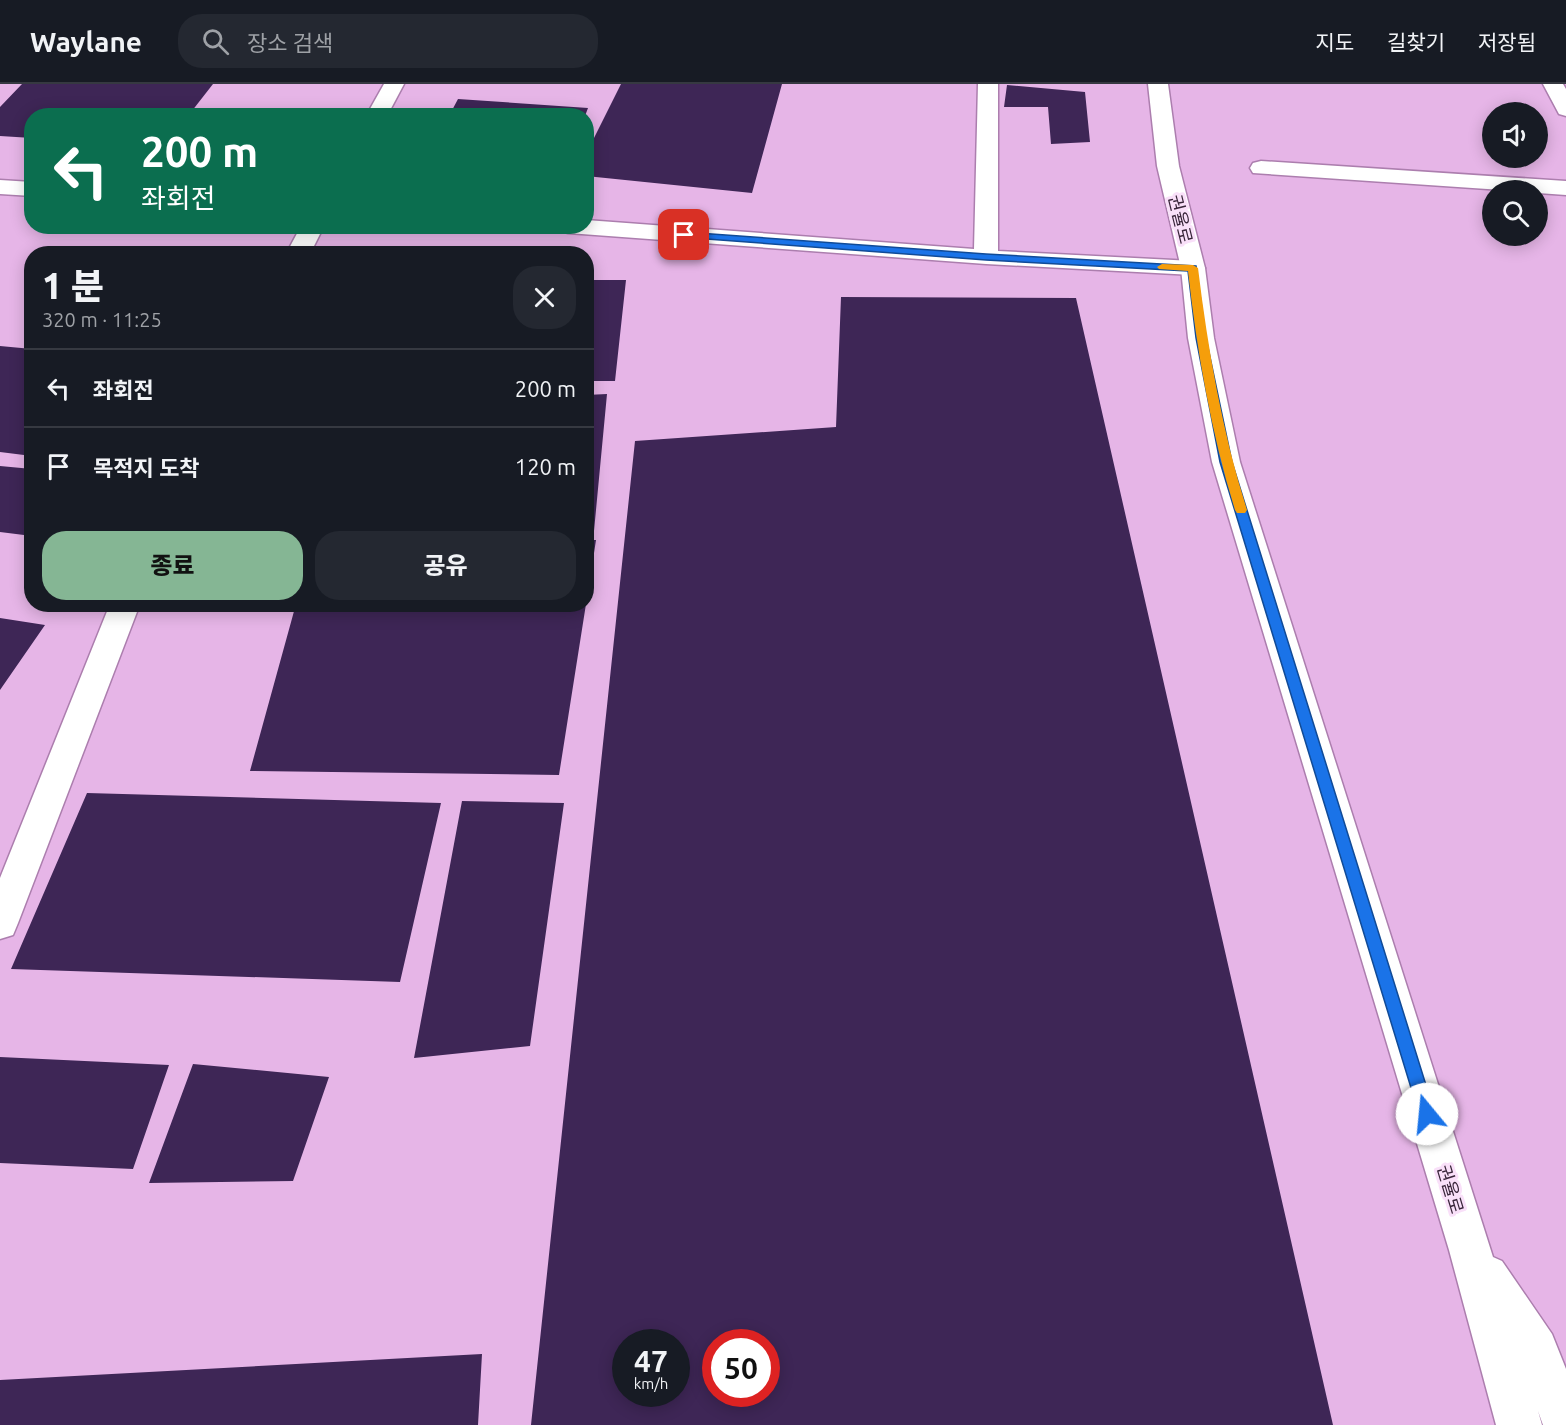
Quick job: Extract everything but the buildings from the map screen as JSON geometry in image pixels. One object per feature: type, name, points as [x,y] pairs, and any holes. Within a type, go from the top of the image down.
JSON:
[{"type":"main road","points":[[380,108],[394,84]]},
{"type":"main road","points":[[986,257],[988,84]]},
{"type":"main road","name":"권율로","points":[[1158,84],[1168,166],[1193,268],[1201,338],[1226,462],[1470,1250],[1519,1425]]},
{"type":"main road","points":[[1552,84],[1566,110]]},
{"type":"main road","points":[[1261,168],[1566,188]]},
{"type":"main road","points":[[0,187],[24,188]]},
{"type":"main road","points":[[594,228],[986,257],[1193,268]]},
{"type":"main road","points":[[0,923],[122,612]]},
{"type":"main road","points":[[1470,1250],[1536,1350],[1566,1425]]},
{"type":"slow traffic","points":[[1162,267],[1193,268],[1201,338],[1226,462],[1241,510]]},
{"type":"route","points":[[684,235],[986,257],[1193,268],[1201,338],[1226,462],[1427,1114]]}]
